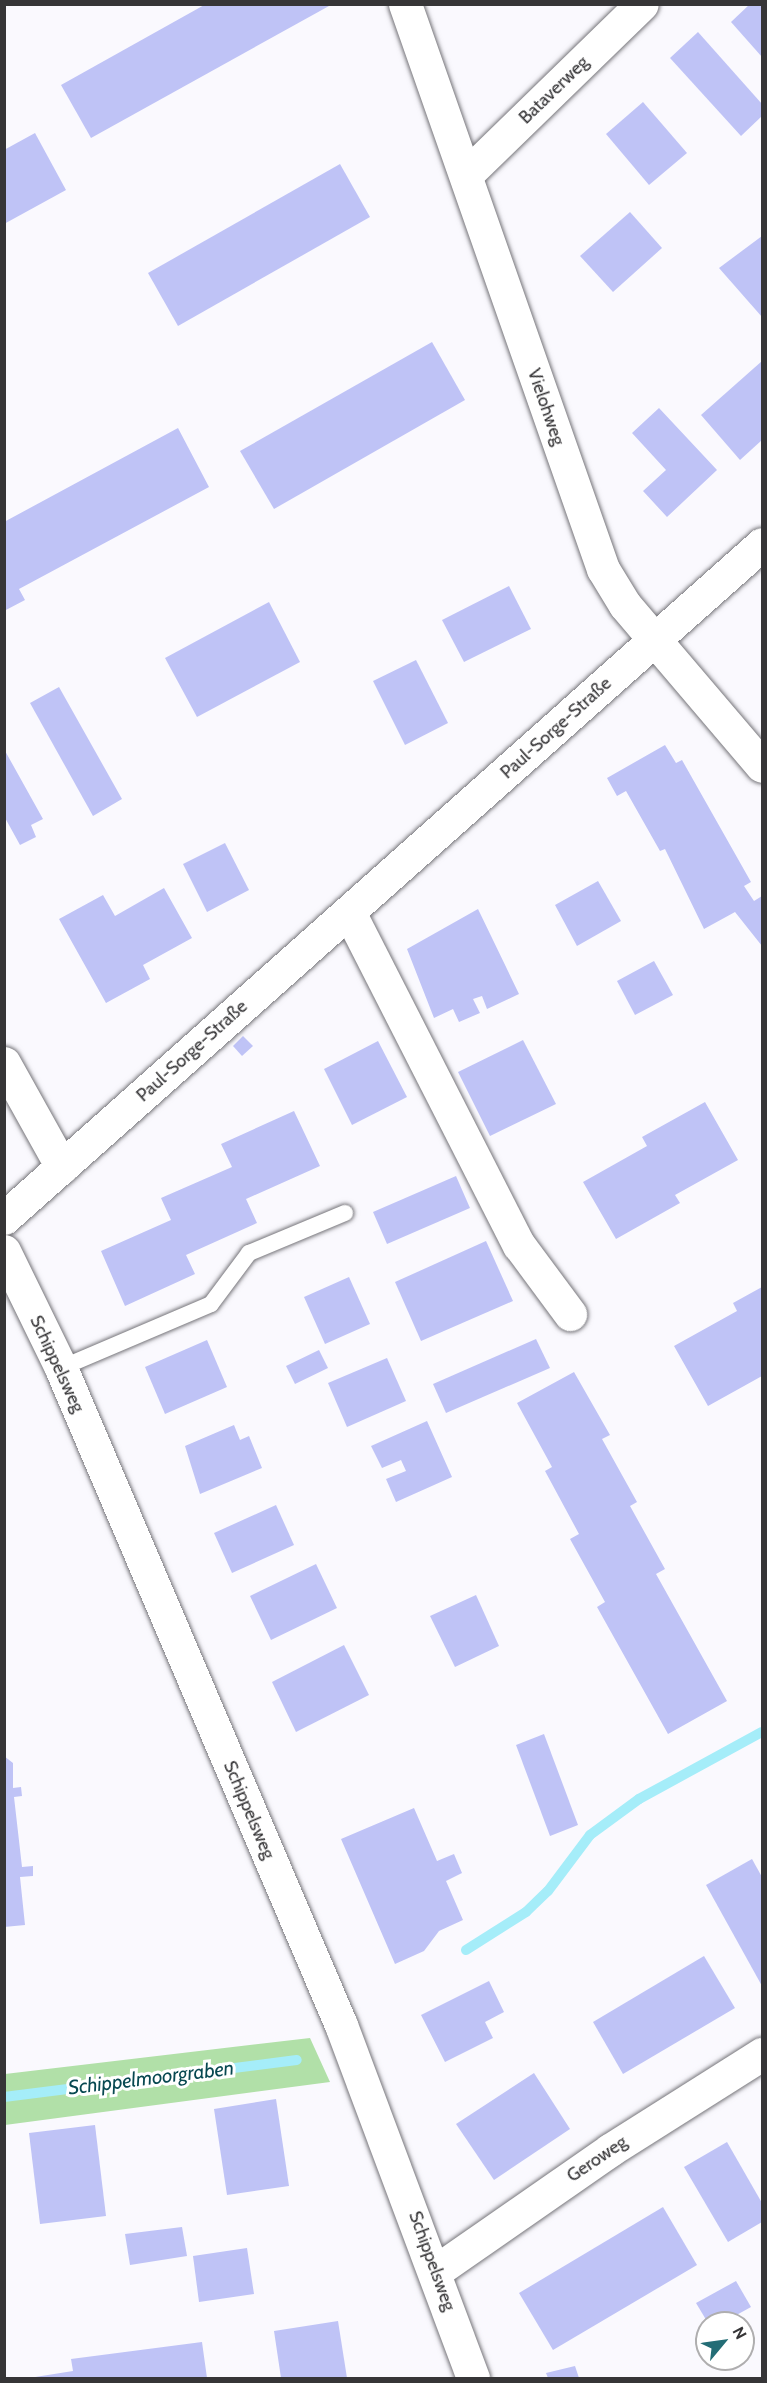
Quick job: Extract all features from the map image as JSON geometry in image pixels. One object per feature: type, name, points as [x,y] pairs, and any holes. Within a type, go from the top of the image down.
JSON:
[{"type":"street","name":"Vielohweg","points":[[405,4],[603,569],[656,640],[762,766]]},
{"type":"street","name":"Bataverweg","points":[[466,175],[642,4]]},
{"type":"street","name":"Paul-Sorge-Straße","points":[[4,1218],[762,544]]},
{"type":"street","points":[[350,912],[519,1245],[570,1314]]},
{"type":"street","points":[[4,1063],[62,1167]]},
{"type":"street","name":"Schippelsweg","points":[[4,1251],[61,1368],[341,2025],[436,2271],[473,2379]]},
{"type":"street","name":"Geroweg","points":[[436,2271],[610,2150],[762,2054]]},
{"type":"lane","points":[[61,1368],[211,1304],[249,1253],[345,1213]]},
{"type":"green space","points":[[310,2038],[330,2082],[5,2125],[5,2074]]},
{"type":"building","points":[[206,4],[329,6],[91,138],[61,85]]},
{"type":"building","points":[[750,4],[762,4],[762,57],[731,22]]},
{"type":"building","points":[[698,32],[762,104],[762,116],[741,136],[670,58]]},
{"type":"building","points":[[643,102],[687,153],[649,185],[606,134]]},
{"type":"building","points":[[35,133],[66,190],[4,224],[4,150]]},
{"type":"building","points":[[340,164],[370,217],[178,326],[148,273]]},
{"type":"building","points":[[630,212],[662,248],[613,292],[580,256]]},
{"type":"building","points":[[762,236],[762,317],[719,268]]},
{"type":"building","points":[[432,342],[465,400],[274,509],[240,451]]},
{"type":"building","points":[[762,361],[762,440],[740,460],[701,415]]},
{"type":"building","points":[[659,408],[717,470],[667,517],[643,491],[666,470],[632,433]]},
{"type":"building","points":[[178,428],[209,487],[19,589],[25,600],[4,611],[4,522]]},
{"type":"building","points":[[509,586],[531,629],[464,662],[442,620]]},
{"type":"building","points":[[269,602],[300,662],[197,717],[165,658]]},
{"type":"building","points":[[416,660],[448,723],[405,745],[373,681]]},
{"type":"building","points":[[59,687],[122,799],[93,816],[30,703]]},
{"type":"building","points":[[665,745],[676,763],[682,760],[751,882],[744,886],[754,901],[762,896],[762,946],[735,912],[704,929],[665,849],[660,851],[626,791],[617,796],[607,778]]},
{"type":"building","points":[[4,749],[43,819],[31,825],[36,837],[20,845],[4,816]]},
{"type":"building","points":[[225,843],[249,890],[207,912],[183,864]]},
{"type":"building","points":[[598,881],[621,921],[577,946],[555,905]]},
{"type":"building","points":[[164,888],[192,938],[143,965],[150,979],[106,1003],[59,919],[103,895],[115,916]]},
{"type":"building","points":[[478,909],[519,994],[487,1009],[482,996],[473,999],[480,1013],[459,1022],[453,1009],[434,1018],[407,949]]},
{"type":"building","points":[[654,961],[673,995],[635,1015],[617,981]]},
{"type":"building","points":[[243,1036],[253,1046],[242,1056],[233,1046]]},
{"type":"building","points":[[523,1040],[556,1104],[490,1136],[458,1072]]},
{"type":"building","points":[[378,1041],[407,1097],[352,1125],[324,1069]]},
{"type":"building","points":[[705,1102],[738,1160],[675,1195],[680,1203],[616,1239],[583,1182],[647,1146],[642,1137]]},
{"type":"building","points":[[294,1111],[320,1166],[246,1199],[257,1223],[186,1255],[195,1274],[125,1306],[101,1251],[171,1220],[161,1198],[232,1167],[221,1144]]},
{"type":"building","points":[[456,1176],[470,1208],[387,1244],[373,1212]]},
{"type":"building","points":[[486,1241],[513,1301],[421,1341],[395,1282]]},
{"type":"building","points":[[349,1277],[370,1324],[325,1344],[304,1297]]},
{"type":"building","points":[[762,1287],[762,1376],[708,1406],[674,1346],[737,1311],[733,1303]]},
{"type":"building","points":[[536,1339],[550,1368],[446,1413],[433,1384]]},
{"type":"building","points":[[207,1340],[227,1387],[165,1414],[145,1367]]},
{"type":"building","points":[[319,1350],[328,1368],[295,1384],[286,1366]]},
{"type":"building","points":[[387,1358],[406,1401],[347,1427],[328,1383]]},
{"type":"building","points":[[574,1372],[610,1435],[602,1439],[637,1502],[630,1506],[665,1569],[656,1574],[727,1701],[668,1734],[597,1607],[605,1602],[570,1539],[579,1534],[545,1471],[552,1467],[517,1403]]},
{"type":"building","points":[[427,1421],[452,1477],[396,1502],[386,1479],[406,1471],[401,1460],[382,1468],[371,1446]]},
{"type":"building","points":[[234,1425],[240,1440],[249,1436],[262,1468],[200,1494],[185,1446]]},
{"type":"building","points":[[276,1505],[294,1545],[232,1573],[214,1533]]},
{"type":"building","points":[[316,1564],[337,1608],[271,1640],[250,1596]]},
{"type":"building","points":[[476,1595],[499,1646],[455,1667],[430,1616]]},
{"type":"building","points":[[344,1645],[369,1695],[296,1732],[272,1682]]},
{"type":"building","points":[[544,1734],[578,1825],[550,1836],[516,1745]]},
{"type":"building","points":[[4,1756],[13,1763],[13,1788],[21,1787],[22,1796],[14,1797],[22,1867],[33,1866],[33,1876],[20,1877],[25,1925],[4,1927]]},
{"type":"building","points":[[414,1808],[437,1861],[454,1854],[462,1873],[446,1881],[463,1920],[439,1931],[424,1951],[395,1964],[341,1839]]},
{"type":"building","points":[[752,1859],[762,1877],[762,1986],[706,1885]]},
{"type":"building","points":[[704,1956],[735,2008],[623,2074],[593,2022]]},
{"type":"building","points":[[489,1981],[504,2012],[485,2022],[493,2038],[445,2062],[421,2015]]},
{"type":"building","points":[[534,2073],[570,2129],[494,2180],[456,2124]]},
{"type":"building","points":[[276,2099],[289,2186],[227,2195],[214,2109]]},
{"type":"building","points":[[95,2125],[106,2216],[40,2224],[29,2133]]},
{"type":"building","points":[[727,2142],[762,2203],[762,2222],[728,2242],[684,2167]]},
{"type":"building","points":[[663,2207],[697,2265],[553,2350],[519,2293]]},
{"type":"building","points":[[182,2227],[187,2256],[130,2265],[125,2234]]},
{"type":"building","points":[[247,2248],[254,2294],[199,2302],[193,2256]]},
{"type":"building","points":[[736,2281],[751,2307],[744,2311],[701,2311],[696,2303]]},
{"type":"building","points":[[338,2321],[347,2378],[281,2378],[274,2331]]},
{"type":"building","points":[[202,2342],[207,2378],[29,2378],[73,2371],[71,2359]]},
{"type":"building","points":[[575,2366],[579,2378],[548,2378],[546,2373]]},
{"type":"waterway","name":"Schippelmoorgraben","points":[[466,1950],[526,1912],[548,1891],[590,1835],[639,1799],[762,1732]]},
{"type":"waterway","name":"Schippelmoorgraben","points":[[4,2097],[297,2060]]}]
